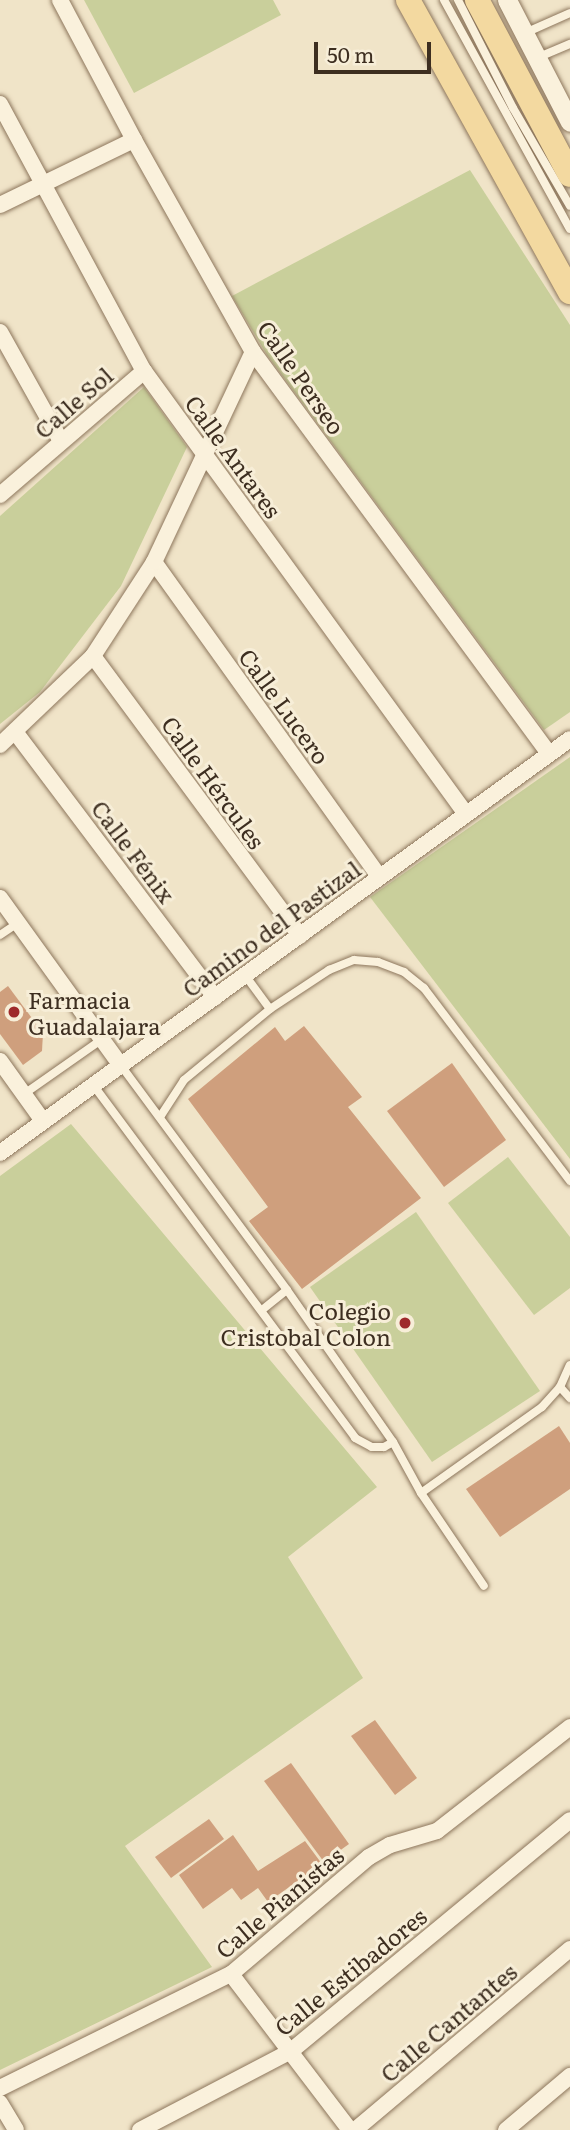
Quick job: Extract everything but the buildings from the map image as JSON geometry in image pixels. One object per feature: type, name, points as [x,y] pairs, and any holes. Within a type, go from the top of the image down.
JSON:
[{"type":"main road","points":[[408,0],[570,292]]},
{"type":"main road","points":[[477,0],[570,174]]},
{"type":"street","name":"Calle Perseo","points":[[60,0],[134,140],[253,352],[549,754]]},
{"type":"street","points":[[507,0],[570,122]]},
{"type":"street","name":"Calle Antares","points":[[0,104],[144,371],[466,814]]},
{"type":"street","points":[[0,205],[44,186],[134,140]]},
{"type":"street","points":[[0,332],[61,441]]},
{"type":"street","points":[[0,745],[16,733],[93,656],[154,562],[253,352]]},
{"type":"street","name":"Calle Sol","points":[[0,495],[144,371]]},
{"type":"street","name":"Calle Lucero","points":[[154,562],[379,876]]},
{"type":"street","name":"Calle Hércules","points":[[93,656],[300,936]]},
{"type":"street","name":"Calle Fénix","points":[[16,733],[215,997]]},
{"type":"street","name":"Camino del Pastizal","points":[[0,1153],[570,739]]},
{"type":"street","points":[[0,898],[121,1066]]},
{"type":"street","points":[[0,1061],[43,1121]]},
{"type":"street","name":"Calle Pianistas","points":[[0,2088],[231,1974],[369,1857],[390,1845],[436,1831],[570,1727]]},
{"type":"street","name":"Calle Estibadores","points":[[140,2130],[291,2051],[570,1820]]},
{"type":"street","name":"Calle Cantantes","points":[[353,2130],[570,1949]]},
{"type":"street","points":[[231,1974],[353,2130]]},
{"type":"street","points":[[506,2130],[570,2076]]},
{"type":"street","points":[[0,2103],[16,2130]]},
{"type":"lane","points":[[444,0],[570,229]]},
{"type":"lane","points":[[457,0],[513,108],[570,206]]},
{"type":"lane","points":[[524,33],[570,13]]},
{"type":"lane","points":[[536,58],[570,44]]},
{"type":"lane","points":[[0,935],[18,923]]},
{"type":"lane","points":[[160,1117],[184,1080],[270,1009],[328,970],[354,960],[378,962],[404,972],[424,988],[570,1181]]},
{"type":"lane","points":[[245,975],[270,1009]]},
{"type":"lane","points":[[24,1094],[101,1040]]},
{"type":"lane","points":[[121,1066],[286,1290],[393,1443],[421,1493],[484,1586]]},
{"type":"lane","points":[[94,1086],[355,1438],[372,1447],[384,1447],[393,1443]]},
{"type":"lane","points":[[262,1310],[286,1290]]},
{"type":"lane","points":[[421,1493],[542,1407],[560,1387],[570,1364]]},
{"type":"lane","points":[[560,1387],[570,1398]]},
{"type":"green space","points":[[84,0],[273,0],[281,15],[134,93]]},
{"type":"green space","points":[[470,170],[570,325],[570,712],[544,730],[267,355],[232,296]]},
{"type":"green space","points":[[144,387],[187,447],[121,586],[40,692],[0,724],[0,516]]},
{"type":"green space","points":[[570,757],[570,1159],[370,897]]},
{"type":"green space","points":[[71,1124],[377,1487],[288,1557],[363,1678],[125,1846],[212,1967],[0,2070],[0,1176]]},
{"type":"green space","points":[[508,1157],[570,1237],[570,1288],[534,1315],[448,1203]]},
{"type":"green space","points":[[416,1212],[540,1391],[432,1462],[310,1287]]},
{"type":"place","name":"Farmacia Guadalajara","points":[[14,1012]]},
{"type":"place","name":"Colegio Cristobal Colon","points":[[405,1323]]}]
